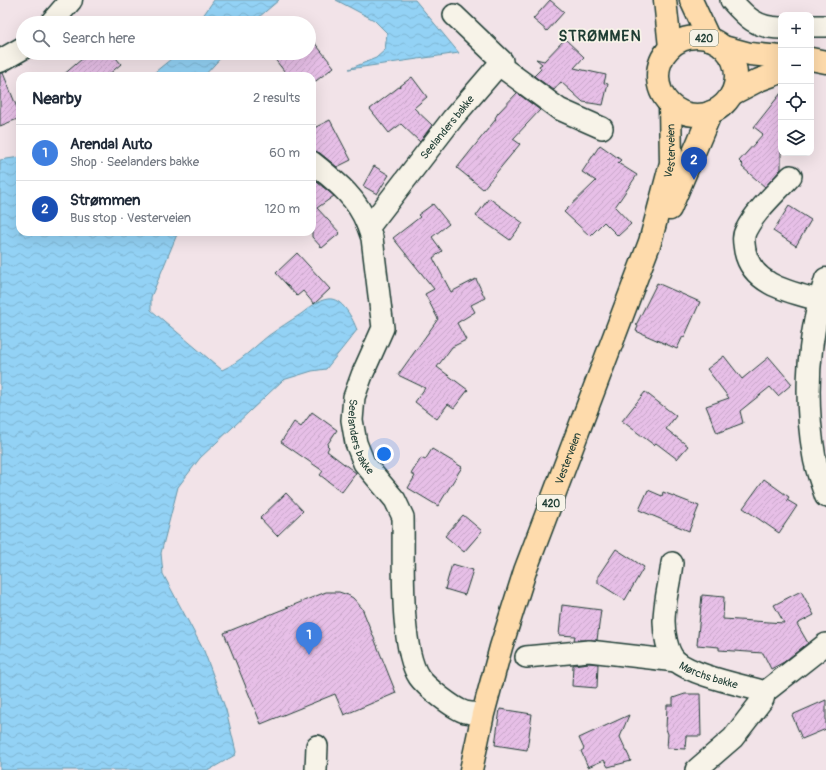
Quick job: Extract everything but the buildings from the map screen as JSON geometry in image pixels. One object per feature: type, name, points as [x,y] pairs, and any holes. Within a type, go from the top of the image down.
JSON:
[{"type":"main road","points":[[58,16],[71,0]]},
{"type":"main road","points":[[665,0],[670,47]]},
{"type":"main road","name":"420","points":[[692,0],[716,43],[731,57],[736,69],[736,82],[732,94],[720,108],[700,115],[689,115],[679,111],[670,104],[662,94],[658,76],[662,57],[670,47],[688,38],[716,43]]},
{"type":"main road","points":[[716,43],[750,54],[778,56]]},
{"type":"main road","points":[[0,61],[16,52]]},
{"type":"main road","points":[[732,94],[778,73]]},
{"type":"main road","name":"Vesterveien","points":[[472,770],[483,714],[501,647],[525,571],[650,242],[671,163],[670,104]]},
{"type":"main road","name":"Vesterveien","points":[[650,242],[667,215],[712,112]]},
{"type":"main road","points":[[826,279],[819,300],[813,329],[808,373],[808,409],[814,456],[826,496]]},
{"type":"street","points":[[731,0],[747,18],[757,24],[778,28]]},
{"type":"street","points":[[454,15],[502,62],[499,65],[560,109],[602,128]]},
{"type":"street","points":[[814,26],[826,26]]},
{"type":"street","name":"Seelanders bakke","points":[[483,714],[465,712],[450,704],[420,678],[411,660],[406,632],[403,517],[395,500],[364,463],[356,442],[352,420],[354,397],[383,328],[372,238],[367,224],[372,223],[453,118],[499,65]]},
{"type":"street","points":[[316,165],[347,191],[362,211],[367,224]]},
{"type":"street","points":[[791,176],[751,221],[745,232],[743,239],[747,259],[758,275],[776,287],[819,300]]},
{"type":"street","name":"Mørchs bakke","points":[[672,563],[664,621],[666,641],[673,657],[676,661],[695,671],[766,692]]},
{"type":"street","points":[[696,770],[733,738],[763,699],[766,692],[826,644]]},
{"type":"street","points":[[526,657],[589,651],[676,661]]},
{"type":"street","points":[[316,770],[317,746]]},
{"type":"water","points":[[214,0],[279,0],[260,16],[203,16]]},
{"type":"water","points":[[336,0],[415,0],[459,53],[349,69],[376,58],[385,50],[387,33],[374,20]]},
{"type":"water","points":[[170,60],[219,60],[208,72],[155,72]]},
{"type":"water","points":[[16,158],[16,236],[176,236],[151,297],[151,310],[222,370],[241,359],[276,330],[324,300],[333,299],[338,301],[350,315],[357,330],[326,369],[312,371],[283,380],[200,458],[178,487],[161,553],[163,574],[204,651],[226,710],[236,752],[235,755],[209,770],[0,770],[0,160]]},
{"type":"place","name":"Strømmen","points":[[694,180]]},
{"type":"place","name":"Arendal Auto","points":[[309,655]]},
{"type":"district","name":"STRØMMEN","points":[[600,36]]}]
